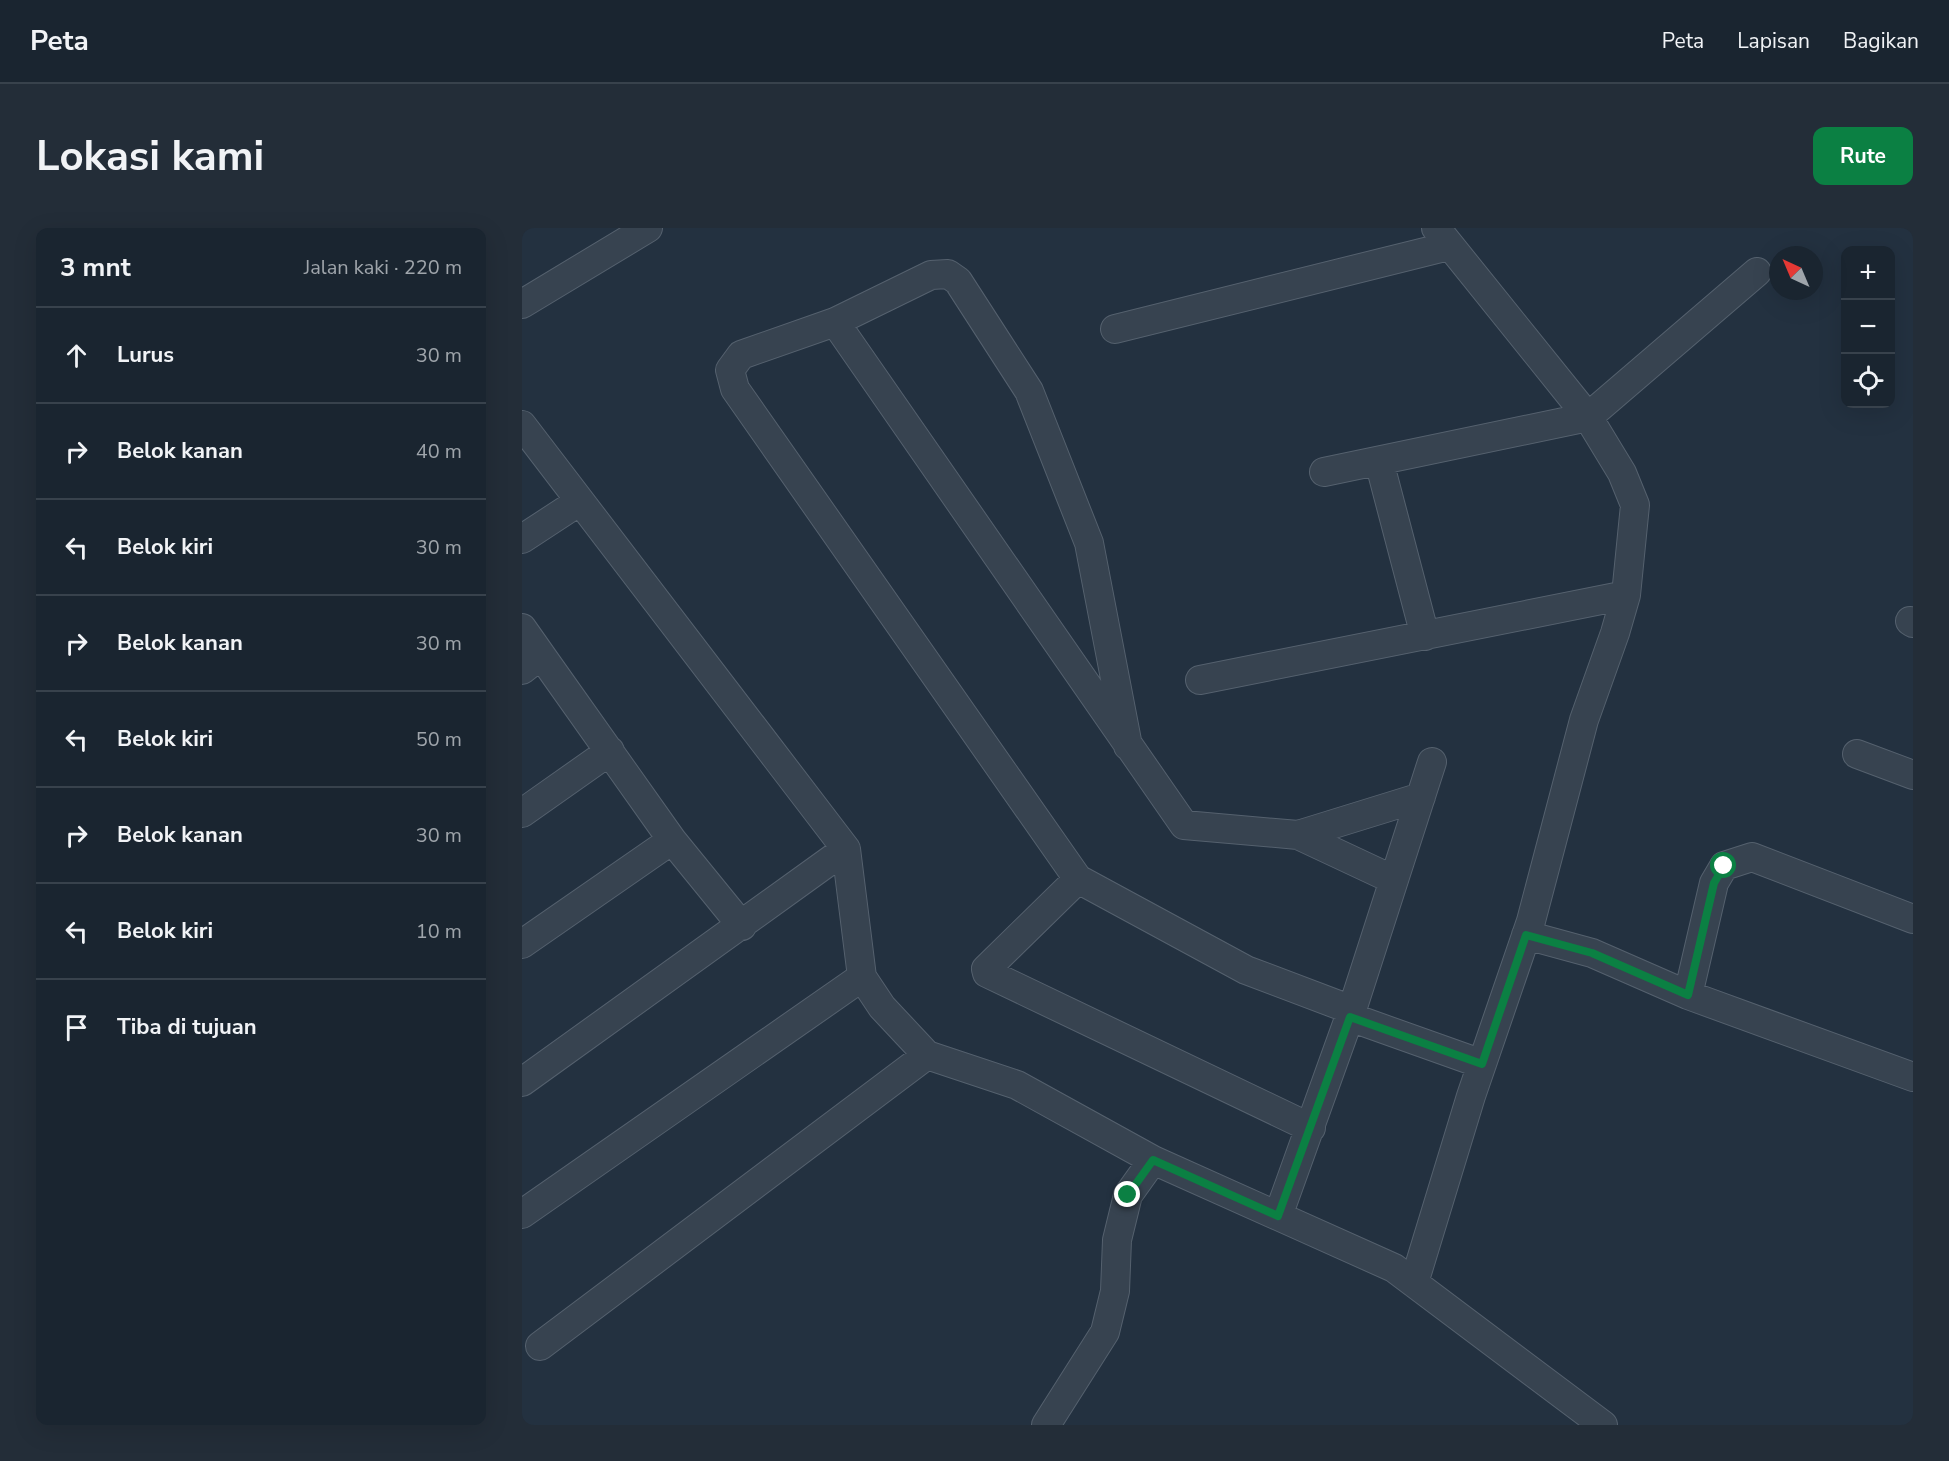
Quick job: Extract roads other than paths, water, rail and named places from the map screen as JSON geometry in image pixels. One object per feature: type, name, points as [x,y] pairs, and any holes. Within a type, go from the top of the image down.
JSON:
[{"type":"street","points":[[522,304],[648,228]]},
{"type":"street","points":[[1115,329],[1442,237],[1588,417],[1622,473],[1635,505],[1626,595],[1584,720],[1526,935],[1482,1064],[1414,1283]]},
{"type":"street","points":[[1324,472],[1588,417],[1757,272]]},
{"type":"street","points":[[1128,746],[1089,543],[1029,391],[958,281],[948,274],[930,275],[835,322],[741,355],[730,370],[735,389],[1078,879],[1246,970],[1351,1014],[1482,1064]]},
{"type":"street","points":[[835,322],[1184,825],[1298,835],[1394,880]]},
{"type":"street","points":[[522,426],[846,849],[862,977],[882,1007],[927,1055],[1017,1085],[1153,1160],[1394,1268],[1603,1425]]},
{"type":"street","points":[[1379,461],[1425,636]]},
{"type":"street","points":[[522,539],[580,501]]},
{"type":"street","points":[[1200,681],[1626,595]]},
{"type":"street","points":[[522,628],[532,663],[610,751],[672,840],[742,926]]},
{"type":"street","points":[[522,813],[610,751]]},
{"type":"street","points":[[1857,754],[1913,775]]},
{"type":"street","points":[[1278,1216],[1351,1014],[1432,762]]},
{"type":"street","points":[[1298,835],[1421,797]]},
{"type":"street","points":[[522,944],[672,840]]},
{"type":"street","points":[[522,1082],[846,849]]},
{"type":"street","points":[[1688,995],[1714,883],[1724,866],[1752,857],[1913,919]]},
{"type":"street","points":[[1078,879],[986,969],[987,973],[1311,1128]]},
{"type":"street","points":[[1526,935],[1592,953],[1688,995],[1913,1077]]},
{"type":"street","points":[[522,1214],[862,977]]},
{"type":"street","points":[[540,1346],[927,1055]]},
{"type":"street","points":[[1046,1425],[1105,1332],[1115,1292],[1118,1240],[1128,1195],[1153,1160]]}]
